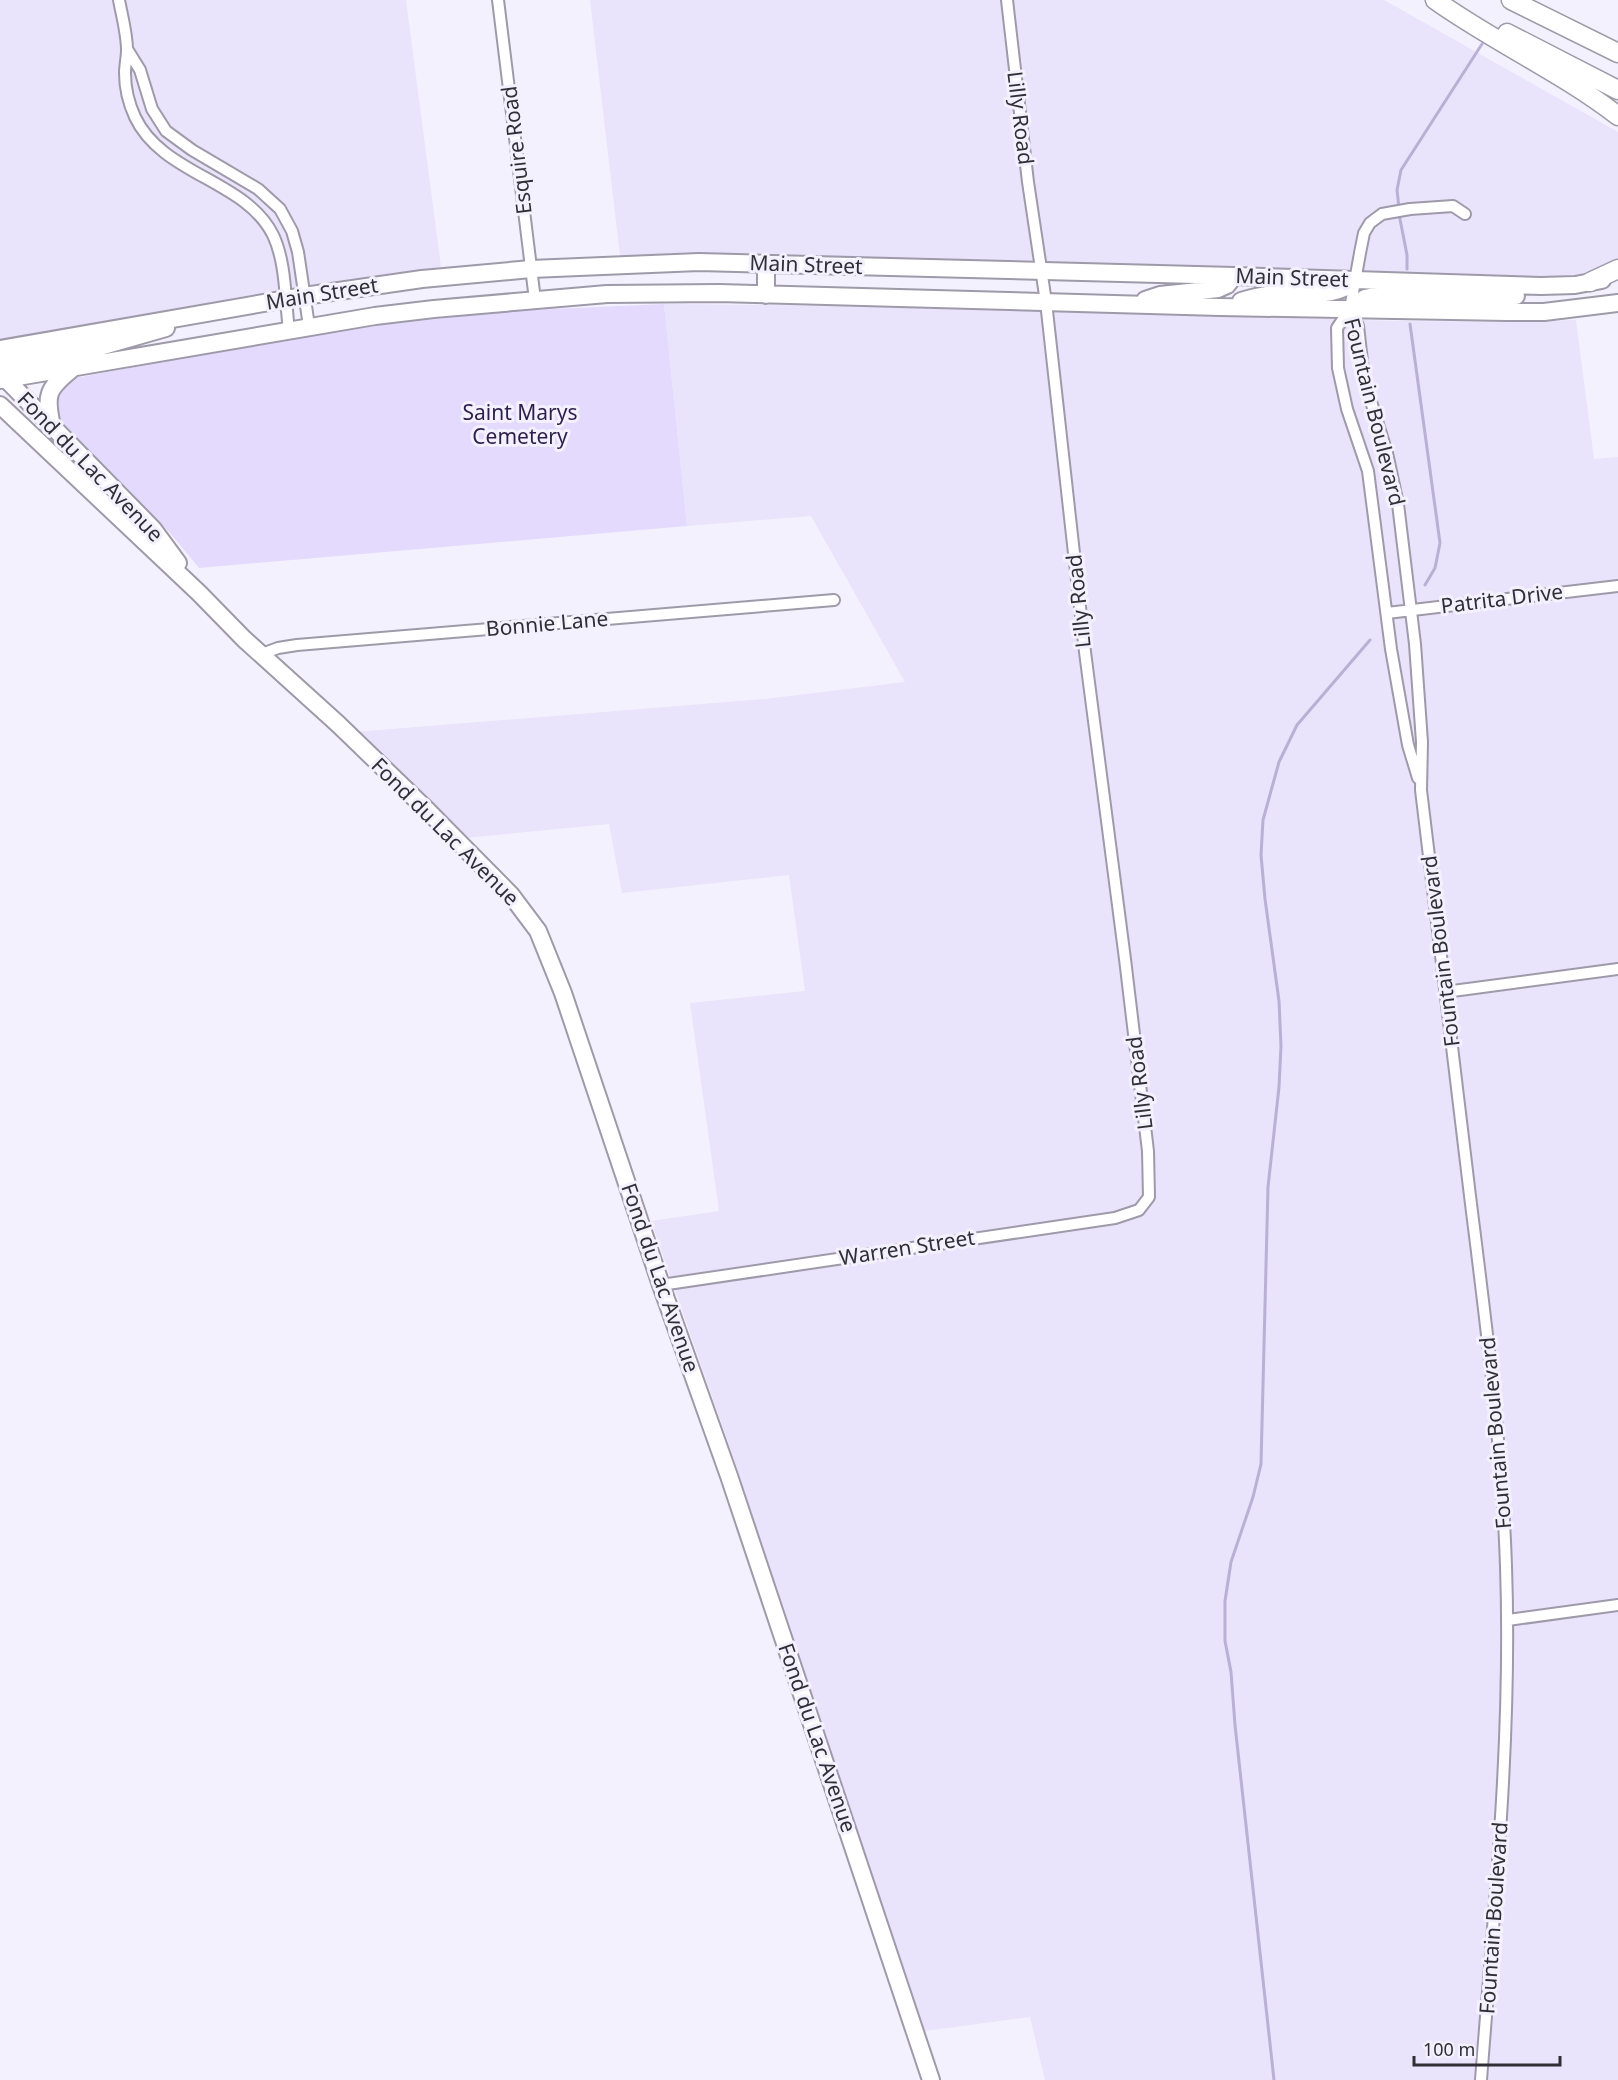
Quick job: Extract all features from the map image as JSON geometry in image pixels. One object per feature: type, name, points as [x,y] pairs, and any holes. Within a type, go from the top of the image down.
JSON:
[{"type":"highway","points":[[1435,0],[1467,23],[1547,70],[1618,116]]},
{"type":"highway","points":[[1442,0],[1618,90]]},
{"type":"highway","points":[[1511,0],[1618,53]]},
{"type":"highway","points":[[1583,283],[1618,269]]},
{"type":"main road","name":"Main Street","points":[[0,349],[304,296],[422,279],[531,269],[699,262],[1540,286],[1618,278]]},
{"type":"main road","points":[[766,264],[766,295]]},
{"type":"main road","points":[[1130,305],[1160,295],[1218,289],[1227,285],[1234,276]]},
{"type":"main road","points":[[1220,307],[1253,297],[1281,293],[1336,292],[1348,288],[1356,280]]},
{"type":"main road","points":[[1350,309],[1358,301],[1371,296],[1542,296],[1583,283]]},
{"type":"main road","name":"Main Street","points":[[2,374],[74,367],[309,326],[434,309],[607,294],[766,295],[1220,307],[1544,312],[1618,303]]},
{"type":"main road","points":[[2,374],[158,332],[208,312]]},
{"type":"main road","points":[[52,426],[47,399],[49,393],[55,383],[74,367]]},
{"type":"main road","name":"Fond du Lac Avenue","points":[[2,374],[153,529],[199,593]]},
{"type":"main road","name":"Fond du Lac Avenue","points":[[0,405],[338,724],[496,879],[525,912],[538,931],[553,965],[580,1042],[661,1285],[731,1482],[931,2080]]},
{"type":"street","points":[[119,0],[127,49],[125,74],[128,96],[136,118],[156,145],[238,198],[262,218],[273,236],[280,256],[288,330]]},
{"type":"street","name":"Esquire Road","points":[[498,0],[535,300]]},
{"type":"street","name":"Lilly Road","points":[[1007,0],[1028,182],[1046,302],[1085,652],[1148,1151],[1150,1191],[1147,1201]]},
{"type":"street","points":[[127,49],[140,70],[152,109],[166,131],[258,189],[280,209],[292,231],[298,252],[309,326]]},
{"type":"street","points":[[170,156],[180,141]]},
{"type":"street","points":[[238,198],[247,183]]},
{"type":"street","points":[[1350,309],[1364,233],[1370,223],[1382,214],[1410,209],[1453,206],[1465,214]]},
{"type":"street","name":"Fountain Boulevard","points":[[1350,309],[1358,326],[1364,379],[1394,483],[1411,610],[1422,742],[1421,790],[1498,1430],[1504,1514],[1508,1677],[1503,1791],[1481,2080]]},
{"type":"street","name":"Fountain Boulevard","points":[[1350,309],[1337,328],[1338,368],[1347,409],[1368,471],[1391,649],[1408,745],[1421,790]]},
{"type":"street","name":"Patrita Drive","points":[[1387,613],[1618,585]]},
{"type":"street","name":"Bonnie Lane","points":[[262,654],[278,648],[308,644],[834,600]]},
{"type":"street","points":[[1445,993],[1618,969]]},
{"type":"street","name":"Warren Street","points":[[661,1285],[1115,1218],[1139,1210],[1147,1201]]},
{"type":"street","points":[[1508,1620],[1618,1605]]},
{"type":"shaded area","points":[[0,0],[406,0],[441,267],[246,296],[0,340]]},
{"type":"shaded area","points":[[590,0],[1384,0],[1618,132],[1618,265],[1590,274],[1502,277],[856,257],[620,256]]},
{"type":"shaded area","points":[[664,304],[876,306],[1396,321],[1576,320],[1594,459],[1618,457],[1618,2080],[1045,2080],[1030,2017],[925,2031],[805,1680],[737,1468],[651,1221],[719,1211],[690,1003],[805,991],[789,875],[622,893],[609,824],[465,838],[354,732],[765,699],[905,682],[811,516],[687,526]]},
{"type":"green space","name":"Saint Marys Cemetery","points":[[664,304],[687,526],[199,568],[170,533],[60,420],[55,412],[56,391],[70,379],[261,343],[382,325],[510,311]]},
{"type":"waterway","points":[[1399,208],[1397,190],[1401,170],[1482,44]]},
{"type":"waterway","points":[[1399,214],[1407,255],[1407,269]]},
{"type":"waterway","points":[[1410,324],[1440,543],[1435,568],[1425,585]]},
{"type":"waterway","points":[[1274,2080],[1231,1672],[1225,1641],[1225,1601],[1231,1562],[1253,1497],[1261,1464],[1268,1187],[1281,1046],[1279,1001],[1261,855],[1263,820],[1279,762],[1297,725],[1370,640]]}]
